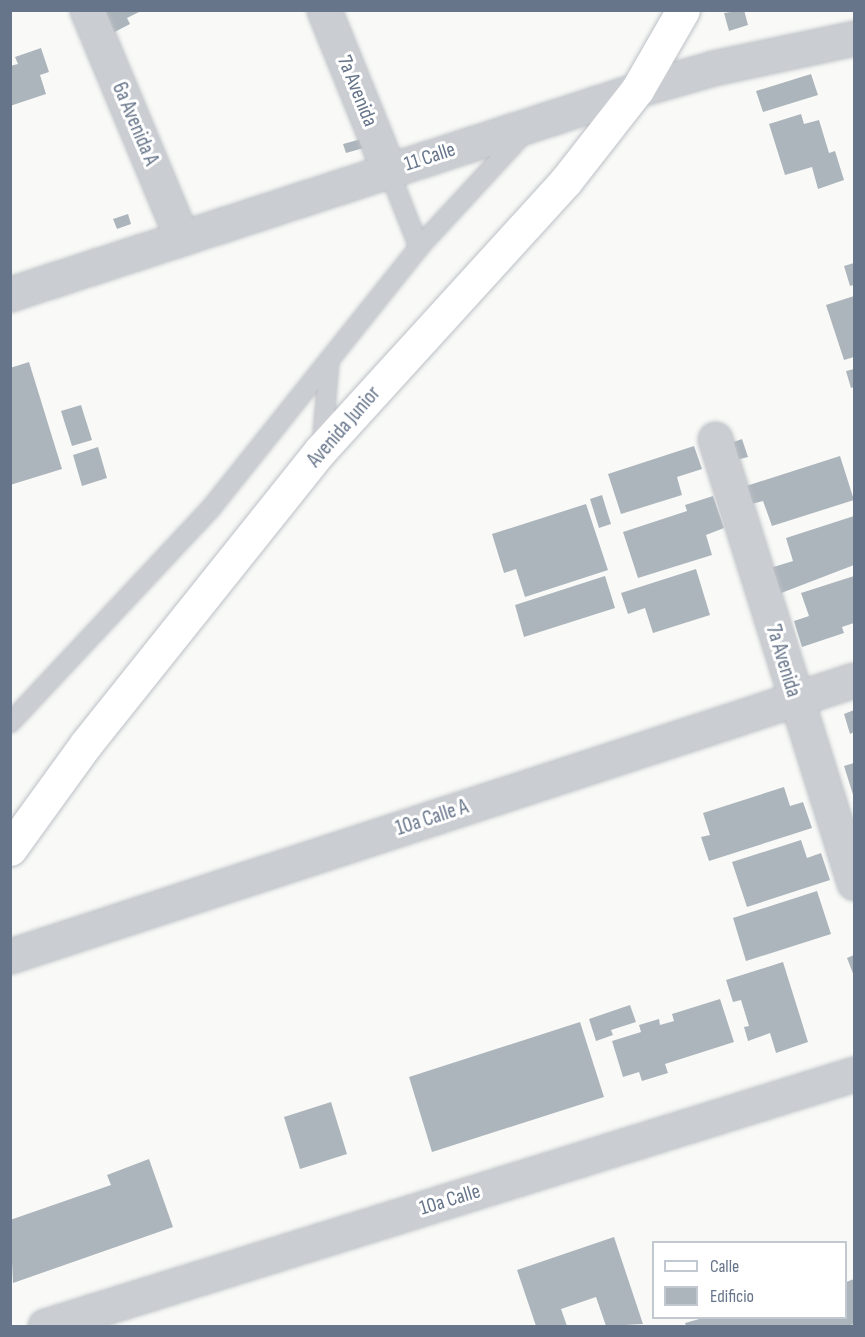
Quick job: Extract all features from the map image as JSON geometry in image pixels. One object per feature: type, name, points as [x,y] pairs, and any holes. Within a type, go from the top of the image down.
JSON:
[{"type":"main road","name":"Avenida Junior","points":[[10,849],[86,744],[321,450],[565,182],[637,90],[683,10]]},
{"type":"street","name":"6a Avenida A","points":[[87,10],[182,238]]},
{"type":"street","name":"7a Avenida","points":[[324,10],[389,171]]},
{"type":"street","name":"11 Calle","points":[[10,294],[637,90],[713,68],[855,38]]},
{"type":"street","name":"7a Avenida","points":[[715,439],[795,699],[855,883]]},
{"type":"street","name":"10a Calle A","points":[[10,956],[855,680]]},
{"type":"street","name":"10a Calle","points":[[45,1326],[855,1074]]},
{"type":"lane","points":[[10,723],[211,508],[329,363],[419,247],[533,124]]},
{"type":"lane","points":[[389,171],[419,247]]},
{"type":"lane","points":[[321,450],[329,363]]},
{"type":"building","points":[[101,10],[143,10],[127,18],[130,24],[105,37]]},
{"type":"building","points":[[744,10],[748,25],[729,31],[724,13]]},
{"type":"building","points":[[41,48],[49,72],[40,75],[46,94],[10,106],[10,66],[18,64],[15,57]]},
{"type":"building","points":[[811,74],[818,95],[763,112],[756,91]]},
{"type":"building","points":[[801,114],[804,124],[819,120],[829,153],[835,151],[844,180],[818,189],[812,167],[785,175],[769,124]]},
{"type":"building","points":[[365,138],[367,147],[346,153],[343,144]]},
{"type":"building","points":[[128,214],[131,224],[117,229],[113,219]]},
{"type":"building","points":[[854,263],[854,285],[850,286],[844,266]]},
{"type":"building","points":[[854,296],[854,357],[844,360],[826,305]]},
{"type":"building","points":[[29,362],[62,469],[10,485],[10,368]]},
{"type":"building","points":[[854,369],[854,387],[851,388],[846,371]]},
{"type":"building","points":[[81,405],[92,440],[72,446],[61,411]]},
{"type":"building","points":[[742,439],[748,457],[736,460],[731,443]]},
{"type":"building","points":[[694,446],[702,469],[677,477],[682,495],[621,514],[608,474]]},
{"type":"building","points":[[98,447],[107,478],[82,486],[73,455]]},
{"type":"building","points":[[840,456],[854,500],[772,526],[763,501],[748,505],[743,487]]},
{"type":"building","points":[[602,495],[611,524],[599,528],[590,499]]},
{"type":"building","points":[[713,496],[724,528],[706,535],[712,555],[638,578],[623,532],[687,511],[685,505]]},
{"type":"building","points":[[586,504],[608,570],[525,597],[516,569],[504,573],[492,534]]},
{"type":"building","points":[[854,516],[854,565],[776,595],[767,569],[793,561],[786,538]]},
{"type":"building","points":[[696,569],[710,615],[653,633],[645,608],[628,614],[621,593]]},
{"type":"building","points":[[605,576],[615,608],[524,637],[515,605]]},
{"type":"building","points":[[854,576],[854,623],[842,627],[844,633],[802,647],[794,621],[809,616],[801,593]]},
{"type":"building","points":[[854,710],[854,732],[850,734],[844,714]]},
{"type":"building","points":[[854,763],[854,798],[844,766]]},
{"type":"building","points":[[784,787],[790,806],[803,802],[812,828],[709,861],[701,837],[710,835],[703,813]]},
{"type":"building","points":[[801,840],[807,858],[821,853],[830,880],[747,907],[732,862]]},
{"type":"building","points":[[817,891],[831,934],[746,961],[733,918]]},
{"type":"building","points":[[854,955],[854,976],[847,958]]},
{"type":"building","points":[[783,962],[808,1042],[776,1053],[770,1033],[748,1041],[744,1027],[749,1026],[741,1000],[733,1002],[726,980]]},
{"type":"building","points":[[720,999],[734,1042],[665,1064],[668,1073],[642,1081],[639,1072],[623,1077],[612,1041],[641,1032],[639,1025],[659,1019],[660,1025],[674,1021],[672,1014]]},
{"type":"building","points":[[630,1005],[636,1022],[611,1030],[613,1035],[596,1041],[589,1019]]},
{"type":"building","points":[[580,1022],[604,1097],[432,1152],[409,1077]]},
{"type":"building","points":[[331,1102],[347,1154],[300,1169],[284,1117]]},
{"type":"building","points":[[149,1159],[173,1227],[13,1283],[10,1220],[111,1185],[107,1175]]},
{"type":"building","points":[[614,1237],[643,1324],[606,1326],[596,1297],[561,1309],[567,1326],[536,1326],[517,1270]]},
{"type":"building","points":[[854,1279],[854,1324],[847,1326],[686,1326],[685,1323],[699,1319],[847,1319],[847,1282]]}]
